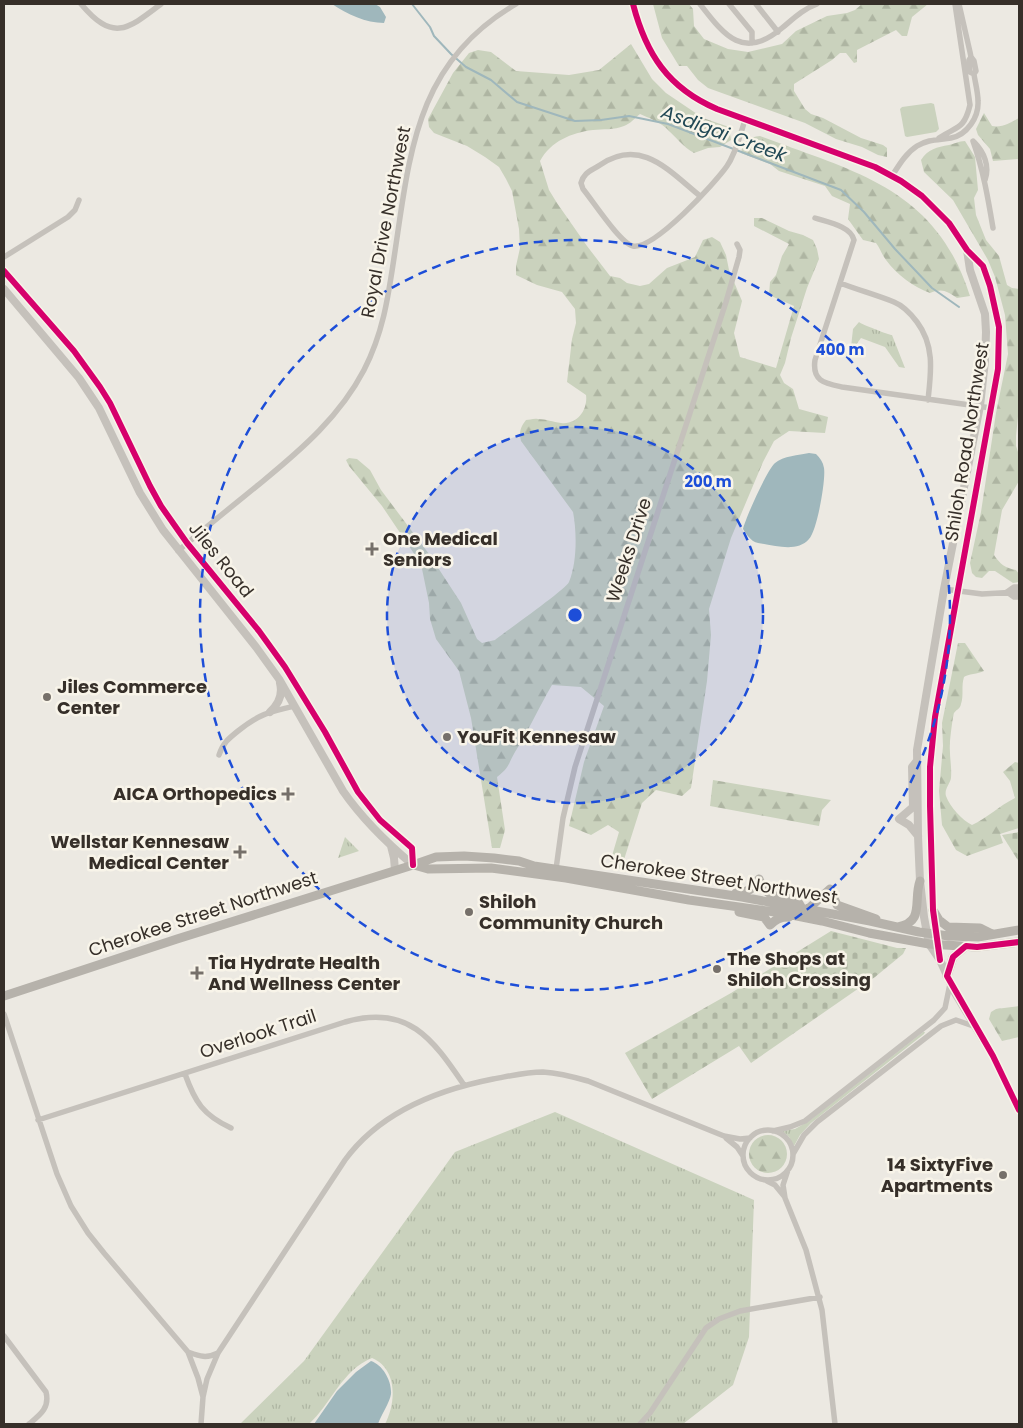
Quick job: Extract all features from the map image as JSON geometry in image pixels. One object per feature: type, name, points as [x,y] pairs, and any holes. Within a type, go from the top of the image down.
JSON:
[{"type":"main road","name":"Cherokee Street Northwest","points":[[4,996],[185,936],[436,857],[494,858],[731,896],[806,913],[869,933],[966,946],[1019,942]]},
{"type":"main road","name":"Cherokee Street Northwest","points":[[413,865],[428,869],[491,868],[566,878],[720,905],[806,913],[882,924],[927,933],[935,941]]},
{"type":"main road","points":[[731,896],[737,892],[745,893],[752,889],[759,879],[761,886],[769,895],[797,900],[806,913]]},
{"type":"main road","points":[[896,927],[906,925],[916,915],[917,889],[920,881]]},
{"type":"main road","points":[[720,905],[724,910],[764,917],[770,925],[775,919],[806,913],[830,889],[837,905],[874,918],[882,924]]},
{"type":"main road","points":[[933,910],[939,920],[948,927],[980,928],[992,934]]},
{"type":"main road","name":"Cherokee Street Northwest","points":[[935,941],[957,937],[978,937],[1019,930]]},
{"type":"main road","points":[[948,980],[953,957],[966,946]]},
{"type":"street","points":[[82,4],[98,22],[115,28],[134,24],[161,4]]},
{"type":"street","name":"Royal Drive Northwest","points":[[178,551],[315,436],[337,412],[359,378],[376,342],[388,301],[404,192],[415,135],[425,107],[442,73],[463,46],[487,23],[516,4]]},
{"type":"street","points":[[700,4],[722,31],[742,43],[762,41],[778,32],[804,10],[817,4]]},
{"type":"street","points":[[729,4],[752,32],[752,43]]},
{"type":"street","points":[[756,4],[778,32]]},
{"type":"street","points":[[938,139],[958,129],[965,119],[970,105],[955,4]]},
{"type":"street","points":[[892,176],[912,150],[923,143],[959,136],[975,117],[978,109],[978,100],[974,74],[970,72],[969,60],[971,57],[967,32],[959,4]]},
{"type":"street","name":"Shiloh Road Northwest","points":[[632,6],[645,42],[659,66],[669,77],[697,100],[745,120],[847,156],[892,176],[914,190],[939,212],[968,250],[983,266],[990,286],[999,326],[998,369],[938,694],[930,767],[933,910],[935,941],[948,980],[996,1062],[1019,1110]]},
{"type":"street","points":[[700,196],[652,158],[641,154],[632,154],[606,160],[586,173],[581,183],[583,189],[622,239],[632,246],[642,245],[673,225],[700,196],[728,165],[745,120]]},
{"type":"street","points":[[985,180],[981,173],[973,140],[985,158],[985,180],[993,228]]},
{"type":"street","points":[[4,257],[68,218],[75,210],[79,200]]},
{"type":"street","points":[[815,218],[846,230],[853,236],[853,244],[815,360],[816,376],[821,381],[829,384],[991,408]]},
{"type":"street","name":"Weeks Drive","points":[[556,869],[563,818],[575,767],[726,302],[739,257],[740,250],[737,244]]},
{"type":"street","name":"Shiloh Road Northwest","points":[[927,933],[920,881],[918,750],[944,589],[980,406],[986,332],[985,314],[970,270],[968,250]]},
{"type":"street","name":"Jiles Road","points":[[4,271],[74,352],[100,388],[116,415],[150,486],[169,518],[277,655],[328,737],[358,792],[380,820],[412,848],[413,865]]},
{"type":"street","points":[[840,283],[896,303],[906,309],[923,330],[930,347],[931,370],[928,400]]},
{"type":"street","name":"Jiles Road","points":[[4,289],[67,362],[92,397],[107,422],[140,494],[163,530],[256,647],[279,679],[347,796],[367,823],[413,865]]},
{"type":"street","points":[[1007,592],[1014,587],[1019,587]]},
{"type":"street","points":[[944,589],[982,594],[1019,592]]},
{"type":"street","points":[[1007,592],[1014,597],[1019,597]]},
{"type":"street","points":[[270,712],[277,705],[281,695],[279,679]]},
{"type":"street","points":[[219,755],[224,742],[254,718],[295,706]]},
{"type":"street","points":[[918,760],[912,767],[912,807],[899,819],[909,825],[918,836]]},
{"type":"street","points":[[390,846],[395,870]]},
{"type":"street","points":[[743,1156],[746,1143],[750,1138],[762,1131],[790,1128],[805,1121],[934,1020],[945,1008],[948,980]]},
{"type":"street","points":[[4,1014],[56,1174],[71,1206],[88,1233],[188,1352],[203,1397]]},
{"type":"street","name":"Overlook Trail","points":[[38,1120],[368,1016],[397,1020],[418,1030],[440,1050],[464,1085]]},
{"type":"street","points":[[835,1424],[827,1341],[820,1297],[806,1250],[785,1198],[783,1185],[793,1154],[804,1135],[817,1122],[941,1026],[956,1020],[976,1027]]},
{"type":"street","points":[[202,1424],[203,1397],[207,1380],[218,1353],[354,1148],[384,1121],[395,1114],[464,1085],[519,1074],[543,1072],[588,1081],[724,1136],[740,1139],[750,1138]]},
{"type":"street","points":[[185,1074],[191,1092],[205,1113],[215,1121],[231,1128]]},
{"type":"street","points":[[773,1131],[782,1134],[787,1139],[793,1154]]},
{"type":"street","points":[[724,1136],[737,1147],[743,1156],[746,1168],[755,1176],[775,1185],[785,1198]]},
{"type":"street","points":[[761,1179],[780,1177],[788,1170]]},
{"type":"street","points":[[640,1424],[650,1413],[702,1333],[714,1321],[735,1312],[820,1297]]},
{"type":"street","points":[[4,1336],[46,1392],[48,1402],[45,1409],[29,1424]]},
{"type":"street","points":[[188,1352],[202,1357],[218,1353]]},
{"type":"green space","points":[[653,4],[689,4],[693,9],[694,26],[704,39],[728,49],[748,52],[782,44],[796,31],[827,16],[855,10],[862,4],[928,4],[912,17],[907,36],[902,36],[896,30],[857,50],[857,62],[854,63],[846,53],[840,53],[794,84],[794,91],[805,109],[811,114],[823,118],[861,138],[883,145],[887,148],[887,157],[836,139],[805,123],[708,88],[698,80],[687,66],[679,66],[662,38]]},
{"type":"green space","points":[[631,44],[652,79],[666,93],[703,118],[729,127],[731,140],[720,147],[708,148],[694,153],[663,126],[640,114],[624,126],[577,133],[562,139],[550,148],[540,161],[549,190],[610,276],[620,278],[627,283],[640,286],[649,284],[667,268],[695,257],[703,240],[712,237],[720,242],[742,301],[734,333],[740,357],[776,368],[794,306],[769,295],[770,282],[776,275],[782,256],[789,244],[754,226],[754,218],[762,218],[813,240],[819,259],[807,288],[780,375],[784,383],[793,389],[799,409],[828,417],[825,433],[789,431],[774,441],[763,462],[731,538],[709,609],[711,635],[707,681],[691,788],[682,796],[656,790],[642,803],[621,869],[609,866],[619,832],[608,825],[591,835],[569,826],[584,762],[604,706],[581,687],[552,685],[508,765],[497,777],[505,830],[500,848],[492,848],[471,718],[459,671],[436,639],[430,619],[429,603],[421,564],[382,506],[346,460],[349,458],[357,459],[370,470],[381,490],[429,554],[461,603],[477,639],[482,643],[495,640],[569,582],[574,566],[576,547],[573,512],[521,441],[520,433],[526,420],[544,419],[567,423],[577,419],[583,411],[586,395],[567,382],[572,339],[576,323],[575,309],[562,292],[537,285],[516,275],[520,248],[519,229],[512,191],[499,167],[467,146],[434,133],[429,127],[428,119],[453,73],[469,53],[478,50],[491,52],[516,71],[569,75],[599,70]]},
{"type":"green space","points":[[934,104],[939,129],[936,132],[905,136],[900,109],[902,107]]},
{"type":"green space","points":[[984,113],[992,126],[1003,126],[1019,118],[1019,159],[993,161],[990,149],[978,135],[976,129]]},
{"type":"green space","points":[[760,136],[859,174],[888,189],[914,207],[936,230],[955,260],[970,296],[957,298],[947,292],[934,291],[930,293],[906,280],[890,265],[876,243],[863,240],[848,219],[850,204],[832,196],[825,186],[779,171],[770,164],[741,153],[743,145],[747,140]]},
{"type":"green space","points":[[965,141],[975,157],[978,190],[974,198],[976,215],[986,240],[999,256],[1007,285],[1019,289],[1019,407],[1016,446],[1019,455],[1019,481],[1002,510],[994,555],[1003,565],[1016,570],[1019,574],[1019,582],[1013,583],[995,571],[989,571],[982,578],[976,577],[972,573],[970,563],[981,512],[996,413],[1008,354],[1005,315],[995,277],[988,260],[953,200],[924,172],[921,160],[933,149]]},
{"type":"green space","points":[[859,322],[892,335],[905,368],[899,367],[885,347],[861,338],[852,350],[847,353],[847,350],[851,347],[853,329]]},
{"type":"green space","points":[[958,643],[965,643],[984,671],[964,677],[962,701],[960,707],[954,713],[950,747],[951,778],[946,789],[946,796],[953,809],[972,825],[1015,798],[1010,781],[1003,772],[1015,762],[1019,763],[1019,828],[1000,834],[1003,843],[967,856],[956,850],[942,825],[939,791],[943,746],[942,723]]},
{"type":"green space","points":[[713,780],[831,800],[822,810],[819,826],[710,806]]},
{"type":"green space","points":[[1019,832],[1019,862],[1002,835]]},
{"type":"green space","points":[[345,837],[359,851],[338,858]]},
{"type":"green space","points":[[831,931],[897,948],[906,948],[903,954],[875,977],[751,1063],[739,1046],[652,1099],[625,1053],[731,993]]},
{"type":"green space","points":[[1019,1006],[1019,1037],[1002,1041],[989,1019],[991,1012],[996,1009]]},
{"type":"green space","points":[[925,1032],[924,1034],[811,1123],[800,1135],[794,1146],[789,1137],[782,1131],[795,1129],[809,1121]]},
{"type":"green space","points":[[555,1112],[754,1200],[749,1337],[733,1385],[683,1424],[385,1424],[389,1416],[393,1397],[392,1387],[387,1370],[372,1358],[362,1363],[345,1379],[309,1424],[240,1424],[304,1361],[455,1152]]},
{"type":"green space","points":[[768,1135],[781,1141],[787,1154],[781,1167],[768,1173],[755,1167],[749,1154],[755,1141]]},
{"type":"water","points":[[332,4],[375,4],[380,7],[386,17],[384,23],[364,20]]},
{"type":"water","points":[[809,453],[816,454],[820,459],[824,466],[824,474],[818,516],[809,539],[799,546],[793,547],[781,547],[753,541],[743,529],[757,494],[771,467],[782,459]]},
{"type":"water","points":[[371,1361],[383,1370],[391,1389],[389,1401],[378,1424],[314,1424],[337,1391],[356,1372]]},
{"type":"waterway","name":"Asdigai Creek","points":[[412,4],[430,27],[434,36],[451,54],[466,67],[491,80],[517,102],[575,121],[629,116],[668,124],[841,190],[864,212],[895,249],[932,288],[959,307]]},
{"type":"cycle path","points":[[633,4],[638,22],[652,54],[672,80],[685,91],[717,109],[875,167],[901,181],[922,196],[949,223],[967,250],[983,266],[990,286],[999,327],[998,369],[935,717],[930,767],[933,910],[940,960]]},
{"type":"cycle path","points":[[4,271],[74,351],[100,387],[110,403],[161,506],[187,543],[259,631],[285,667],[325,732],[358,792],[380,820],[412,848],[413,865]]},
{"type":"cycle path","points":[[1019,942],[977,947],[966,946],[953,957],[947,976],[993,1056],[1019,1110]]},
{"type":"place","name":"One Medical Seniors","points":[[372,549]]},
{"type":"place","name":"Jiles Commerce Center","points":[[47,697]]},
{"type":"place","name":"YouFit Kennesaw","points":[[447,737]]},
{"type":"place","name":"AICA Orthopedics","points":[[288,794]]},
{"type":"place","name":"Wellstar Kennesaw Medical Center","points":[[240,852]]},
{"type":"place","name":"Shiloh Community Church","points":[[469,912]]},
{"type":"place","name":"The Shops at Shiloh Crossing","points":[[717,969]]},
{"type":"place","name":"Tia Hydrate Health And Wellness Center","points":[[197,973]]},
{"type":"place","name":"14 SixtyFive Apartments","points":[[1003,1175]]}]
